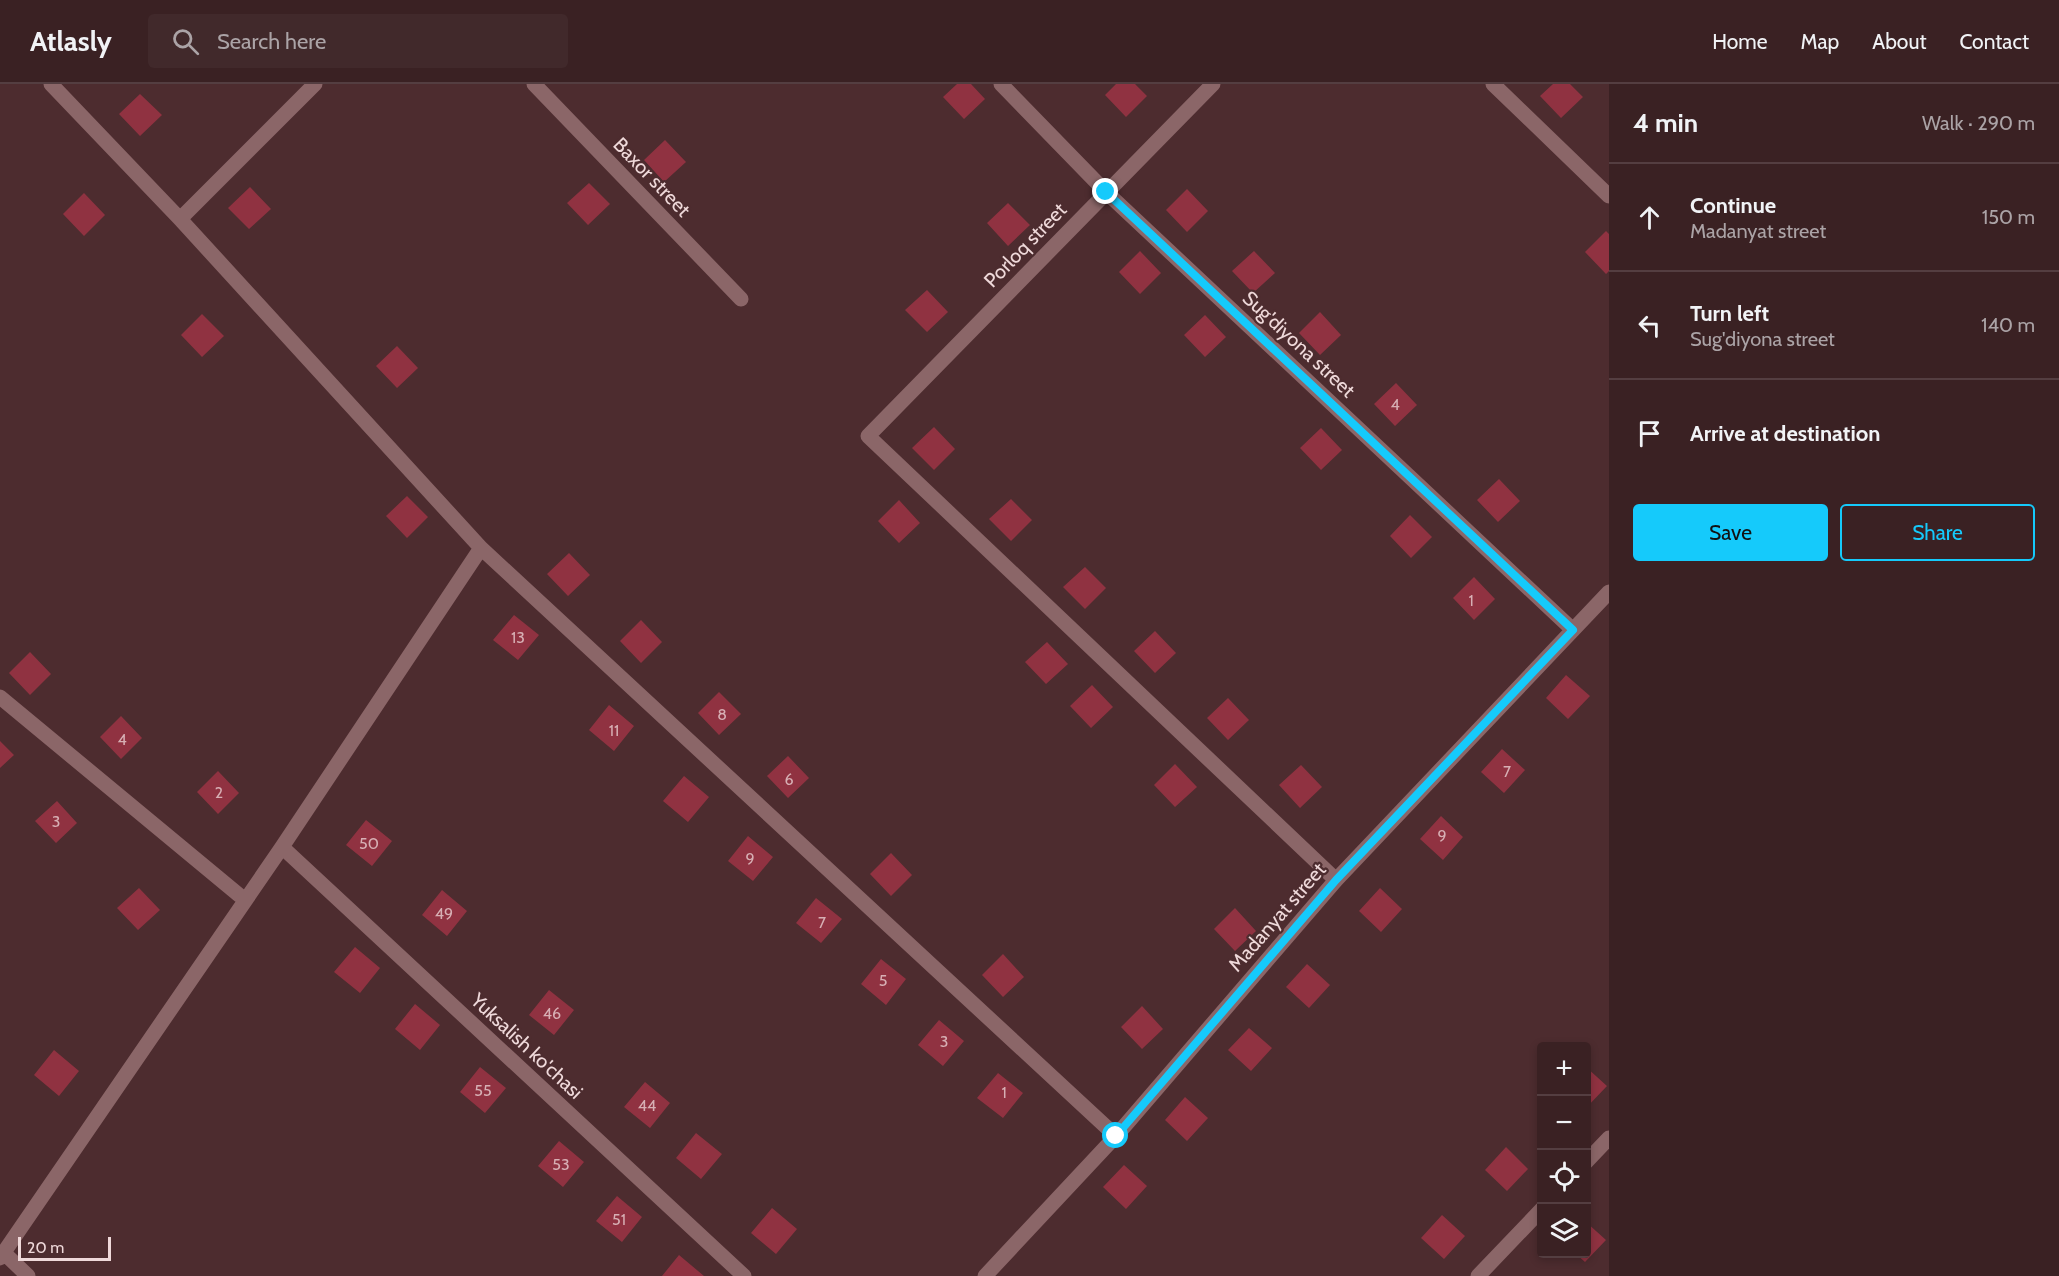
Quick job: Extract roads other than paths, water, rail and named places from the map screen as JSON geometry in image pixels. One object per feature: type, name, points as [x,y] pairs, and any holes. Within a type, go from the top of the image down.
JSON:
[{"type":"street","points":[[51,84],[180,219],[481,548],[1116,1136]]},
{"type":"street","points":[[180,219],[315,84]]},
{"type":"street","name":"Baxor street","points":[[534,84],[741,299]]},
{"type":"street","name":"Sug'diyona street","points":[[1001,84],[1106,192],[1573,630]]},
{"type":"street","name":"Porloq street","points":[[1213,84],[868,436],[1336,880]]},
{"type":"street","points":[[1493,84],[1609,196]]},
{"type":"street","points":[[28,1276],[2,1255],[282,847],[481,548]]},
{"type":"street","name":"Madanyat street","points":[[984,1276],[1116,1136],[1336,880],[1609,592]]},
{"type":"street","points":[[0,697],[245,900]]},
{"type":"street","name":"Yuksalish ko'chasi","points":[[282,847],[744,1276]]},
{"type":"street","points":[[1591,1158],[1609,1138]]},
{"type":"street","points":[[1478,1276],[1537,1214]]}]
